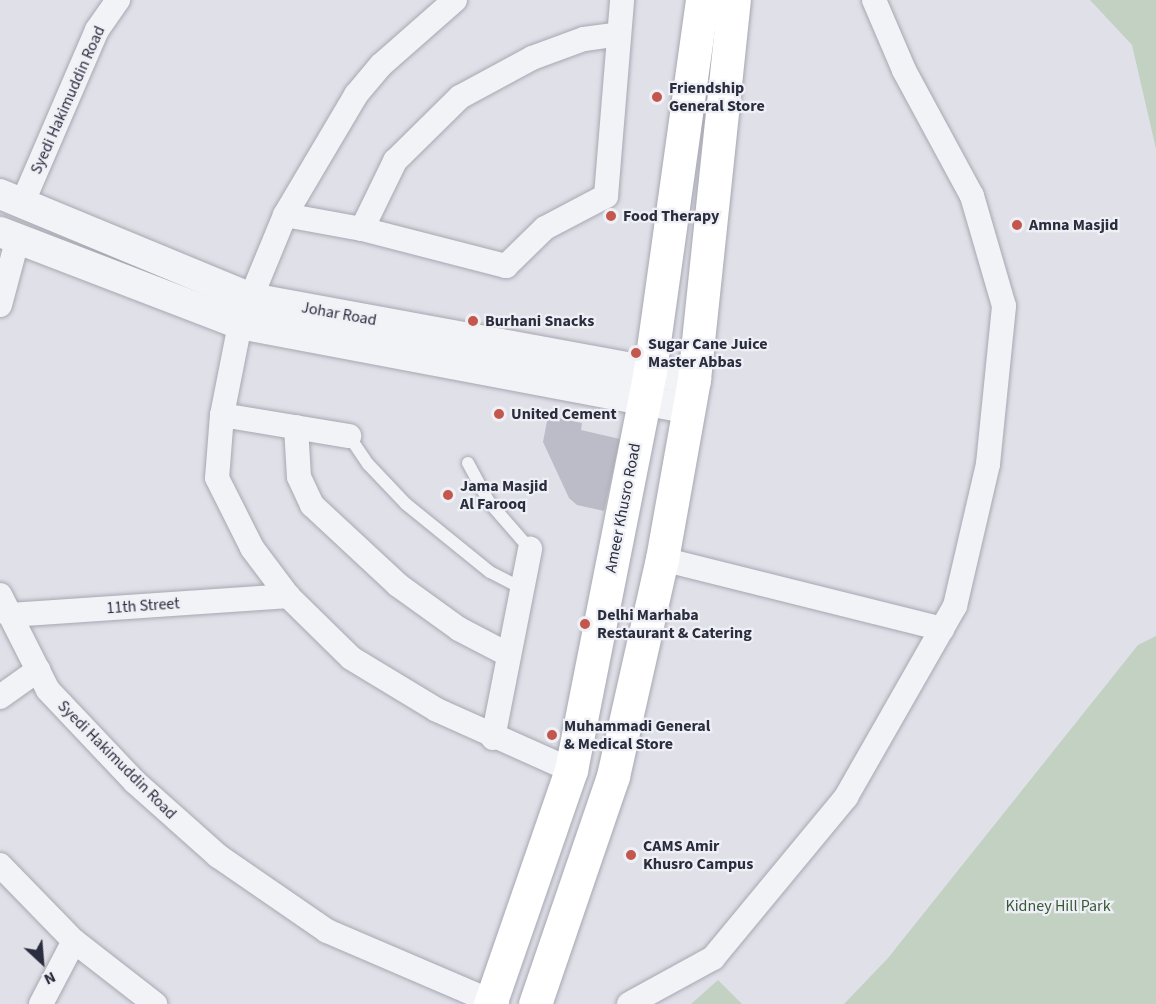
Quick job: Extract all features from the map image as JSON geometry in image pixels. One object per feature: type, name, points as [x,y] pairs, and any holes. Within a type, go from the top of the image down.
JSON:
[{"type":"main road","name":"Ameer Khusro Road","points":[[493,1003],[571,770],[647,385],[702,0]]},
{"type":"main road","points":[[535,1004],[613,776],[662,559],[692,394],[734,0]]},
{"type":"street","name":"Syedi Hakimuddin Road","points":[[11,199],[96,30],[118,0]]},
{"type":"street","points":[[455,0],[381,65],[356,94],[285,216],[246,311],[222,415],[217,477],[252,548],[288,596],[351,658],[437,710],[493,738],[571,770]]},
{"type":"street","points":[[285,216],[362,229],[506,266],[545,228],[606,196],[622,0]]},
{"type":"street","points":[[629,1004],[713,958],[846,797],[955,606],[988,464],[1004,306],[972,196],[904,70],[874,0]]},
{"type":"street","points":[[362,229],[395,161],[460,97],[532,58],[584,39],[618,33]]},
{"type":"street","name":"Johar Road","points":[[11,199],[246,311]]},
{"type":"street","name":"Johar Road","points":[[9,236],[246,311],[692,394]]},
{"type":"street","points":[[0,305],[9,236]]},
{"type":"street","points":[[222,415],[349,436]]},
{"type":"street","points":[[296,427],[299,477],[312,505],[398,585],[459,629],[508,655]]},
{"type":"street","points":[[493,738],[530,549]]},
{"type":"street","points":[[662,559],[942,629]]},
{"type":"street","name":"11th Street","points":[[4,607],[288,596]]},
{"type":"street","name":"Syedi Hakimuddin Road","points":[[4,607],[48,690],[135,782],[218,856],[327,931],[493,1003]]},
{"type":"street","points":[[0,697],[38,670]]},
{"type":"street","points":[[0,865],[74,941],[155,1004]]},
{"type":"street","points":[[41,1004],[74,941]]},
{"type":"lane","points":[[349,436],[368,464],[406,504],[490,572],[522,588]]},
{"type":"lane","points":[[468,463],[489,502],[530,549]]},
{"type":"green space","points":[[1090,0],[1156,0],[1156,149],[1132,45]]},
{"type":"green space","name":"Kidney Hill Park","points":[[1156,636],[1156,1004],[844,1004],[888,958],[1138,645]]},
{"type":"green space","points":[[718,980],[742,1004],[691,1004]]},
{"type":"building","points":[[548,416],[582,423],[581,430],[620,439],[604,511],[577,505],[569,498],[543,442]]},
{"type":"place","name":"Friendship General Store","points":[[657,97]]},
{"type":"place","name":"Food Therapy","points":[[611,216]]},
{"type":"place","name":"Amna Masjid","points":[[1017,225]]},
{"type":"place","name":"Burhani Snacks","points":[[473,321]]},
{"type":"place","name":"Sugar Cane Juice Master Abbas","points":[[636,353]]},
{"type":"place","name":"United Cement","points":[[499,414]]},
{"type":"place","name":"Jama Masjid Al Farooq","points":[[448,495]]},
{"type":"place","name":"Delhi Marhaba Restaurant & Catering","points":[[585,624]]},
{"type":"place","name":"Muhammadi General & Medical Store","points":[[552,735]]},
{"type":"place","name":"CAMS Amir Khusro Campus","points":[[631,855]]}]
